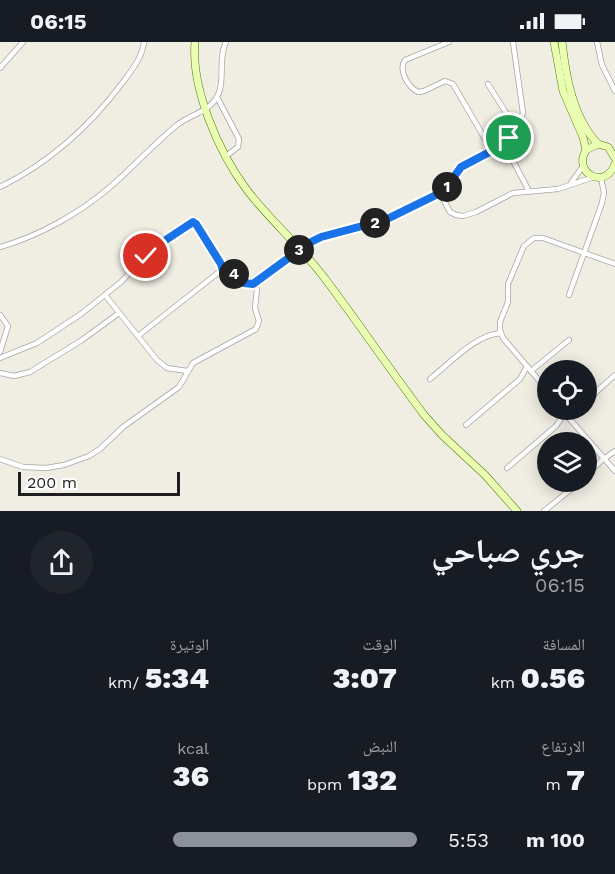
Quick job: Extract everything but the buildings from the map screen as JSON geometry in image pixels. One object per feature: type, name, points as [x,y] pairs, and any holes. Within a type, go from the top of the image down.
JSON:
[{"type":"street","points":[[0,68],[23,42]]},
{"type":"street","points":[[0,187],[54,153],[93,118],[138,62],[144,42]]},
{"type":"street","points":[[195,42],[196,71],[206,108],[226,156],[250,194],[328,282],[425,416],[485,475],[517,511]]},
{"type":"street","points":[[0,247],[36,234],[83,208],[110,187],[180,123],[206,108],[217,97],[221,58],[226,42]]},
{"type":"street","points":[[449,42],[405,60],[402,64],[402,71],[411,87],[418,92],[443,81],[453,84],[492,151]]},
{"type":"street","points":[[138,336],[216,274],[223,271],[232,273],[244,283],[253,284],[300,249],[332,233],[385,220],[440,193],[461,167],[504,144],[521,120],[523,109],[513,42]]},
{"type":"street","points":[[554,42],[563,91],[586,150]]},
{"type":"street","points":[[562,42],[573,100],[589,134],[598,144],[608,147],[615,157]]},
{"type":"street","points":[[597,42],[602,65],[615,91]]},
{"type":"street","points":[[488,84],[516,129]]},
{"type":"street","points":[[217,97],[239,139],[238,147],[226,156]]},
{"type":"street","points":[[504,144],[530,191]]},
{"type":"street","points":[[569,185],[578,177],[586,150],[598,144]]},
{"type":"street","points":[[440,193],[447,209],[460,216],[476,212],[508,195],[552,190],[613,172],[615,164]]},
{"type":"street","points":[[569,295],[604,192],[598,177],[587,173],[583,166]]},
{"type":"street","points":[[0,358],[37,343],[81,314],[128,275],[152,249],[192,222],[196,224],[223,271]]},
{"type":"street","points":[[537,378],[501,333],[500,322],[508,302],[508,284],[524,246],[528,241],[540,237],[615,264]]},
{"type":"street","points":[[0,459],[23,467],[46,468],[64,465],[89,456],[123,427],[179,387],[186,372],[196,361],[257,327],[259,321],[255,304],[258,291],[253,284]]},
{"type":"street","points":[[105,295],[163,365],[186,372]]},
{"type":"street","points":[[0,373],[14,376],[30,372],[119,313]]},
{"type":"street","points":[[0,315],[9,326],[0,352]]},
{"type":"street","points":[[430,379],[483,337],[501,333]]},
{"type":"street","points":[[466,426],[529,369],[568,340]]},
{"type":"street","points":[[597,391],[615,375]]},
{"type":"street","points":[[507,468],[556,426],[559,420]]},
{"type":"street","points":[[571,420],[615,471]]},
{"type":"street","points":[[597,466],[615,451]]},
{"type":"street","points":[[544,511],[568,492]]},
{"type":"route","points":[[146,256],[152,249],[193,222],[219,260],[223,271],[232,273],[244,283],[253,284],[309,243],[321,237],[385,220],[440,193],[461,167],[501,146],[509,138]]}]
